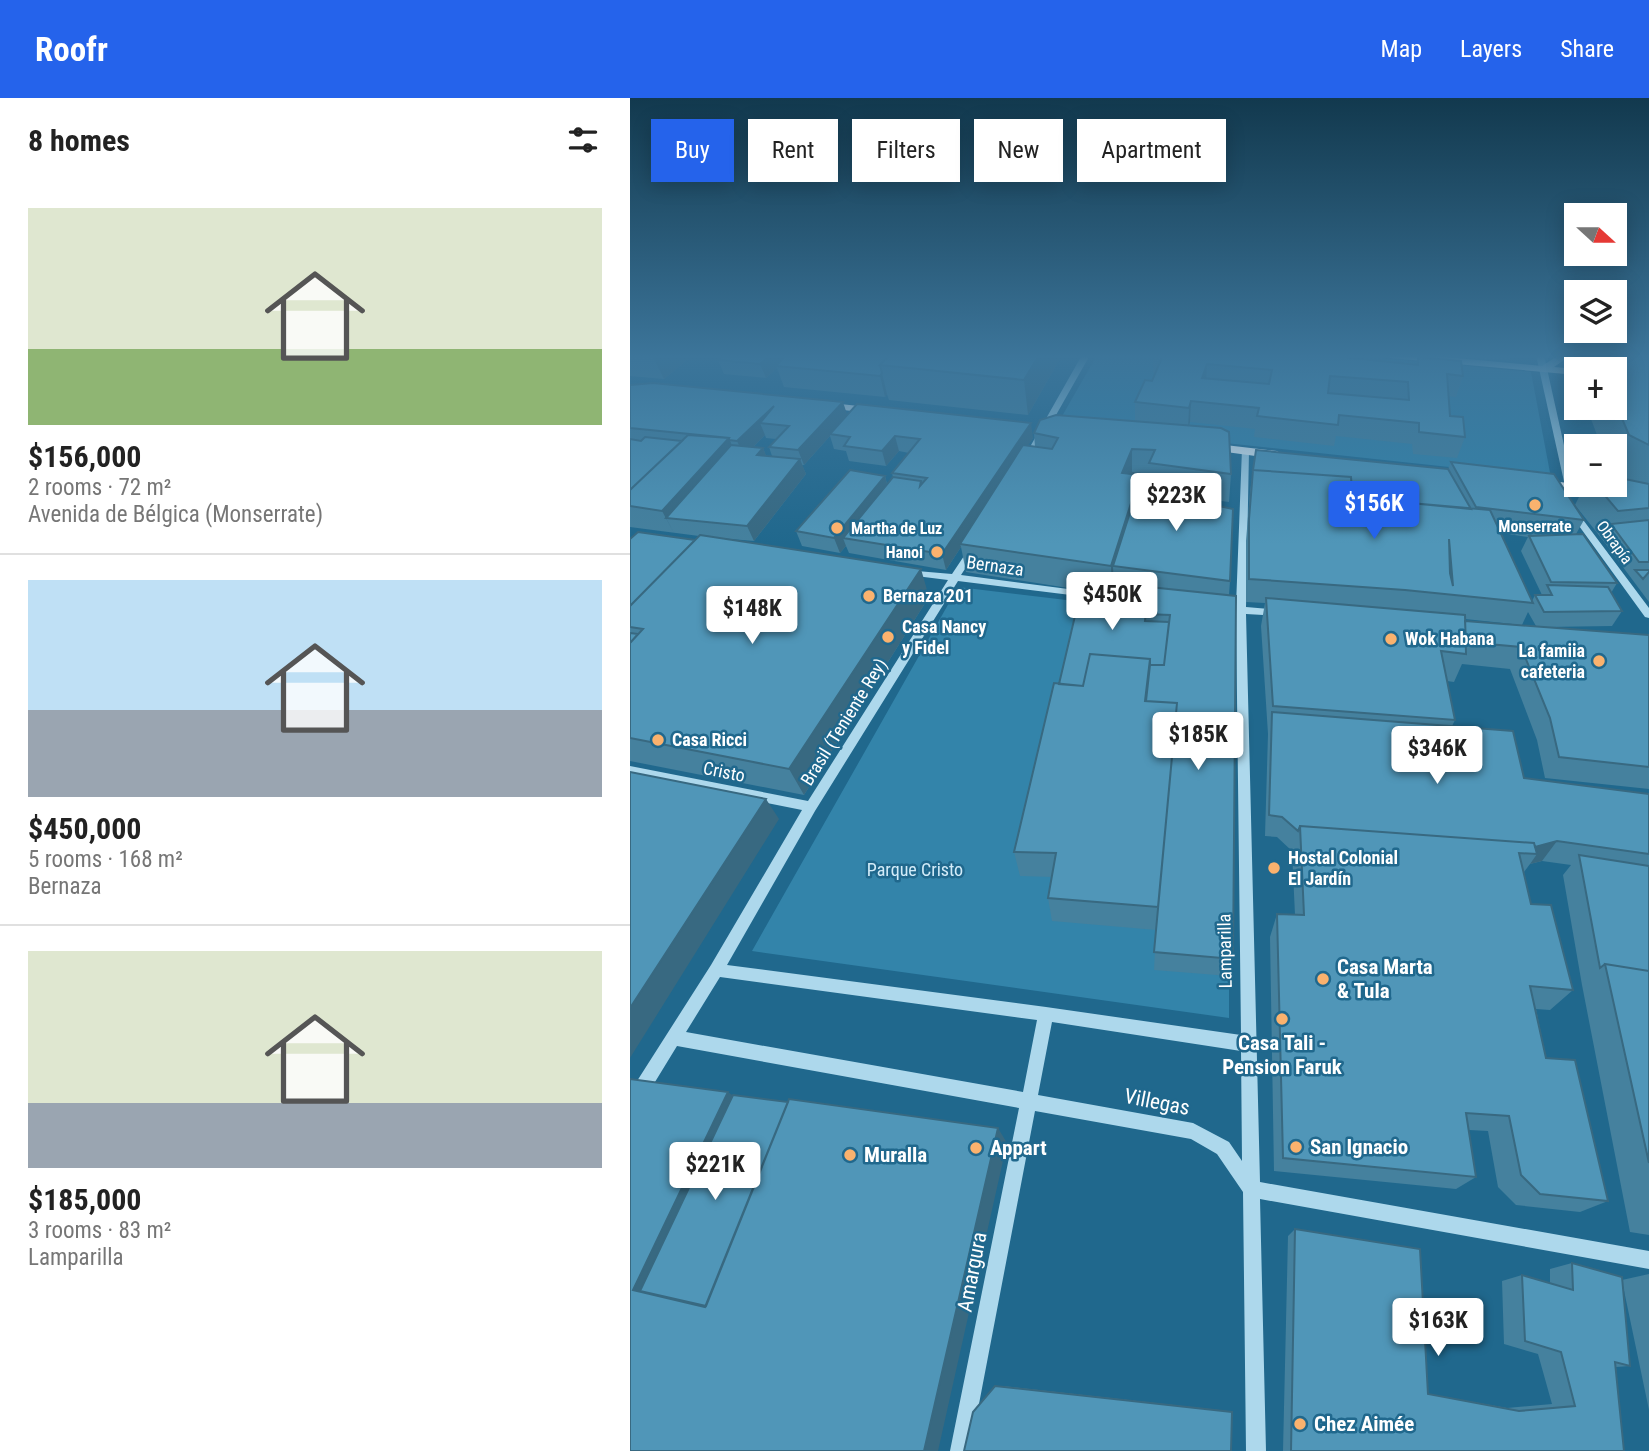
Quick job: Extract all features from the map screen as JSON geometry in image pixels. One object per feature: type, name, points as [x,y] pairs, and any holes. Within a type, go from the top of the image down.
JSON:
[{"type":"main road","points":[[1032,426],[1052,429]]},
{"type":"main road","points":[[1192,445],[1286,456]]},
{"type":"main road","points":[[1530,482],[1564,485]]},
{"type":"main road","points":[[1627,495],[1649,498]]},
{"type":"street","points":[[1018,474],[1052,429],[1057,418]]},
{"type":"street","points":[[1554,418],[1564,463]]},
{"type":"street","name":"Lamparilla","points":[[1245,451],[1241,610],[1256,1451]]},
{"type":"street","name":"Obrapía","points":[[1566,497],[1565,501],[1649,615]]},
{"type":"street","name":"Brasil (Teniente Rey)","points":[[633,1097],[674,1038],[811,807],[983,532]]},
{"type":"street","name":"Bernaza","points":[[901,571],[1110,597]]},
{"type":"street","points":[[1215,607],[1295,615]]},
{"type":"street","name":"Cristo","points":[[630,771],[811,807]]},
{"type":"street","points":[[716,970],[1248,1044]]},
{"type":"street","name":"Amargura","points":[[960,1451],[1046,1014]]},
{"type":"street","name":"Villegas","points":[[674,1038],[1193,1131],[1223,1148],[1251,1189]]},
{"type":"street","points":[[1251,1189],[1649,1260]]},
{"type":"green space","points":[[1061,418],[1540,418],[1551,478],[1057,425]]},
{"type":"green space","name":"Parque Cristo","points":[[958,587],[1083,602],[1060,877],[1157,930],[1229,976],[1229,1018],[752,951]]},
{"type":"building","points":[[630,418],[761,418],[737,441],[630,428]]},
{"type":"building","points":[[764,418],[828,418],[798,450],[769,447],[789,426],[760,423]]},
{"type":"building","points":[[844,418],[986,418],[1031,423],[942,554],[843,538],[893,477],[921,481],[920,486],[927,478],[892,473],[920,439],[895,436],[882,451],[844,446],[850,437],[830,434]]},
{"type":"building","points":[[1096,418],[1221,428],[1229,432],[1231,474],[1149,463],[1155,450],[1132,449],[1122,473],[1140,475],[1111,566],[960,544],[1023,445],[1052,449],[1058,438],[1034,433],[1040,420]]},
{"type":"building","points":[[1276,418],[1339,418],[1338,425]]},
{"type":"building","points":[[1370,418],[1463,418],[1465,437],[1419,432],[1419,423]]},
{"type":"building","points":[[1649,418],[1649,445],[1629,435],[1623,420]]},
{"type":"building","points":[[688,435],[729,438],[662,511],[630,506],[630,490]]},
{"type":"building","points":[[645,437],[682,441],[630,490],[630,439],[641,441]]},
{"type":"building","points":[[731,445],[763,448],[757,455],[800,459],[747,526],[666,518]]},
{"type":"building","points":[[1256,450],[1448,469],[1471,509],[1400,502],[1398,508],[1353,505],[1351,477],[1253,470]]},
{"type":"building","points":[[1451,462],[1554,474],[1564,489],[1564,497],[1569,497],[1584,520],[1476,507]]},
{"type":"building","points":[[850,470],[885,476],[834,538],[796,531]]},
{"type":"building","points":[[1253,470],[1351,477],[1353,505],[1400,508],[1400,502],[1490,510],[1533,603],[1405,590],[1249,579],[1249,519]],"holes":[[[1449,539],[1453,586],[1450,573]]]},
{"type":"building","points":[[1125,472],[1174,478],[1176,497],[1233,509],[1230,581],[1113,566],[1140,481],[1140,475]]},
{"type":"building","points":[[1627,479],[1649,484],[1649,508],[1618,511],[1606,497],[1627,497]]},
{"type":"building","points":[[1649,520],[1649,562],[1639,562],[1611,524]]},
{"type":"building","points":[[638,532],[695,540],[630,606],[630,539]]},
{"type":"building","points":[[1583,534],[1617,583],[1551,582],[1529,536]]},
{"type":"building","points":[[700,535],[921,569],[789,769],[630,738],[630,643],[643,629],[630,627],[630,606]]},
{"type":"building","points":[[1635,570],[1649,570],[1649,572],[1643,579]]},
{"type":"building","points":[[1547,585],[1608,587],[1622,611],[1544,612],[1535,595],[1552,595]]},
{"type":"building","points":[[1082,586],[1148,594],[1145,621],[1169,622],[1164,665],[1150,665],[1150,659],[1090,654],[1083,686],[1059,684]]},
{"type":"building","points":[[1149,587],[1236,596],[1233,959],[1154,952],[1177,703],[1146,701],[1150,665],[1164,665],[1170,615],[1145,614]]},
{"type":"building","points":[[1266,598],[1465,615],[1466,654],[1441,651],[1455,720],[1273,706]]},
{"type":"building","points":[[1465,621],[1649,635],[1649,767],[1559,757],[1550,718],[1521,647],[1466,642]]},
{"type":"building","points":[[630,633],[638,634],[630,643]]},
{"type":"building","points":[[1090,654],[1150,659],[1145,701],[1177,703],[1158,907],[1048,898],[1056,853],[1014,852],[1054,683],[1083,686]]},
{"type":"building","points":[[1272,712],[1513,731],[1524,778],[1649,794],[1649,854],[1557,841],[1535,847],[1534,843],[1300,826],[1298,831],[1282,817],[1269,815]]},
{"type":"building","points":[[630,772],[766,799],[630,1008]]},
{"type":"building","points":[[1300,826],[1534,843],[1537,854],[1519,853],[1531,904],[1551,905],[1573,990],[1530,986],[1546,1058],[1575,1060],[1608,1201],[1540,1194],[1521,1175],[1509,1116],[1466,1113],[1476,1177],[1283,1158],[1277,914],[1304,915]]},
{"type":"building","points":[[1579,855],[1649,866],[1649,971],[1605,964],[1600,968]]},
{"type":"building","points":[[1605,964],[1649,971],[1649,1163]]},
{"type":"building","points":[[630,1079],[728,1092],[633,1290],[705,1307],[789,1099],[998,1128],[924,1451],[630,1451]]},
{"type":"building","points":[[733,1095],[788,1102],[706,1306],[640,1291]]},
{"type":"building","points":[[1295,1229],[1420,1249],[1428,1394],[1519,1411],[1575,1406],[1561,1352],[1525,1341],[1522,1275],[1573,1290],[1572,1263],[1622,1277],[1630,1366],[1615,1362],[1624,1451],[1291,1451]]},
{"type":"building","points":[[995,1386],[1232,1412],[1231,1451],[964,1451],[973,1412]]},
{"type":"place","name":"Monserrate","points":[[1535,505]]},
{"type":"place","name":"Martha de Luz","points":[[837,528]]},
{"type":"place","name":"Hanoi","points":[[937,552]]},
{"type":"place","name":"Bernaza 201","points":[[869,596]]},
{"type":"place","name":"Casa Nancy y Fidel","points":[[888,637]]},
{"type":"place","name":"Wok Habana","points":[[1391,639]]},
{"type":"place","name":"La famiia cafeteria","points":[[1599,661]]},
{"type":"place","name":"Casa Ricci","points":[[658,740]]},
{"type":"place","name":"Hostal Colonial El Jardín","points":[[1274,868]]},
{"type":"place","name":"Casa Marta & Tula","points":[[1323,979]]},
{"type":"place","name":"Casa Tali - Pension Faruk","points":[[1282,1019]]},
{"type":"place","name":"San Ignacio","points":[[1296,1147]]},
{"type":"place","name":"Appart","points":[[976,1148]]},
{"type":"place","name":"Muralla","points":[[850,1155]]},
{"type":"place","name":"Chez Aimée","points":[[1300,1424]]}]
